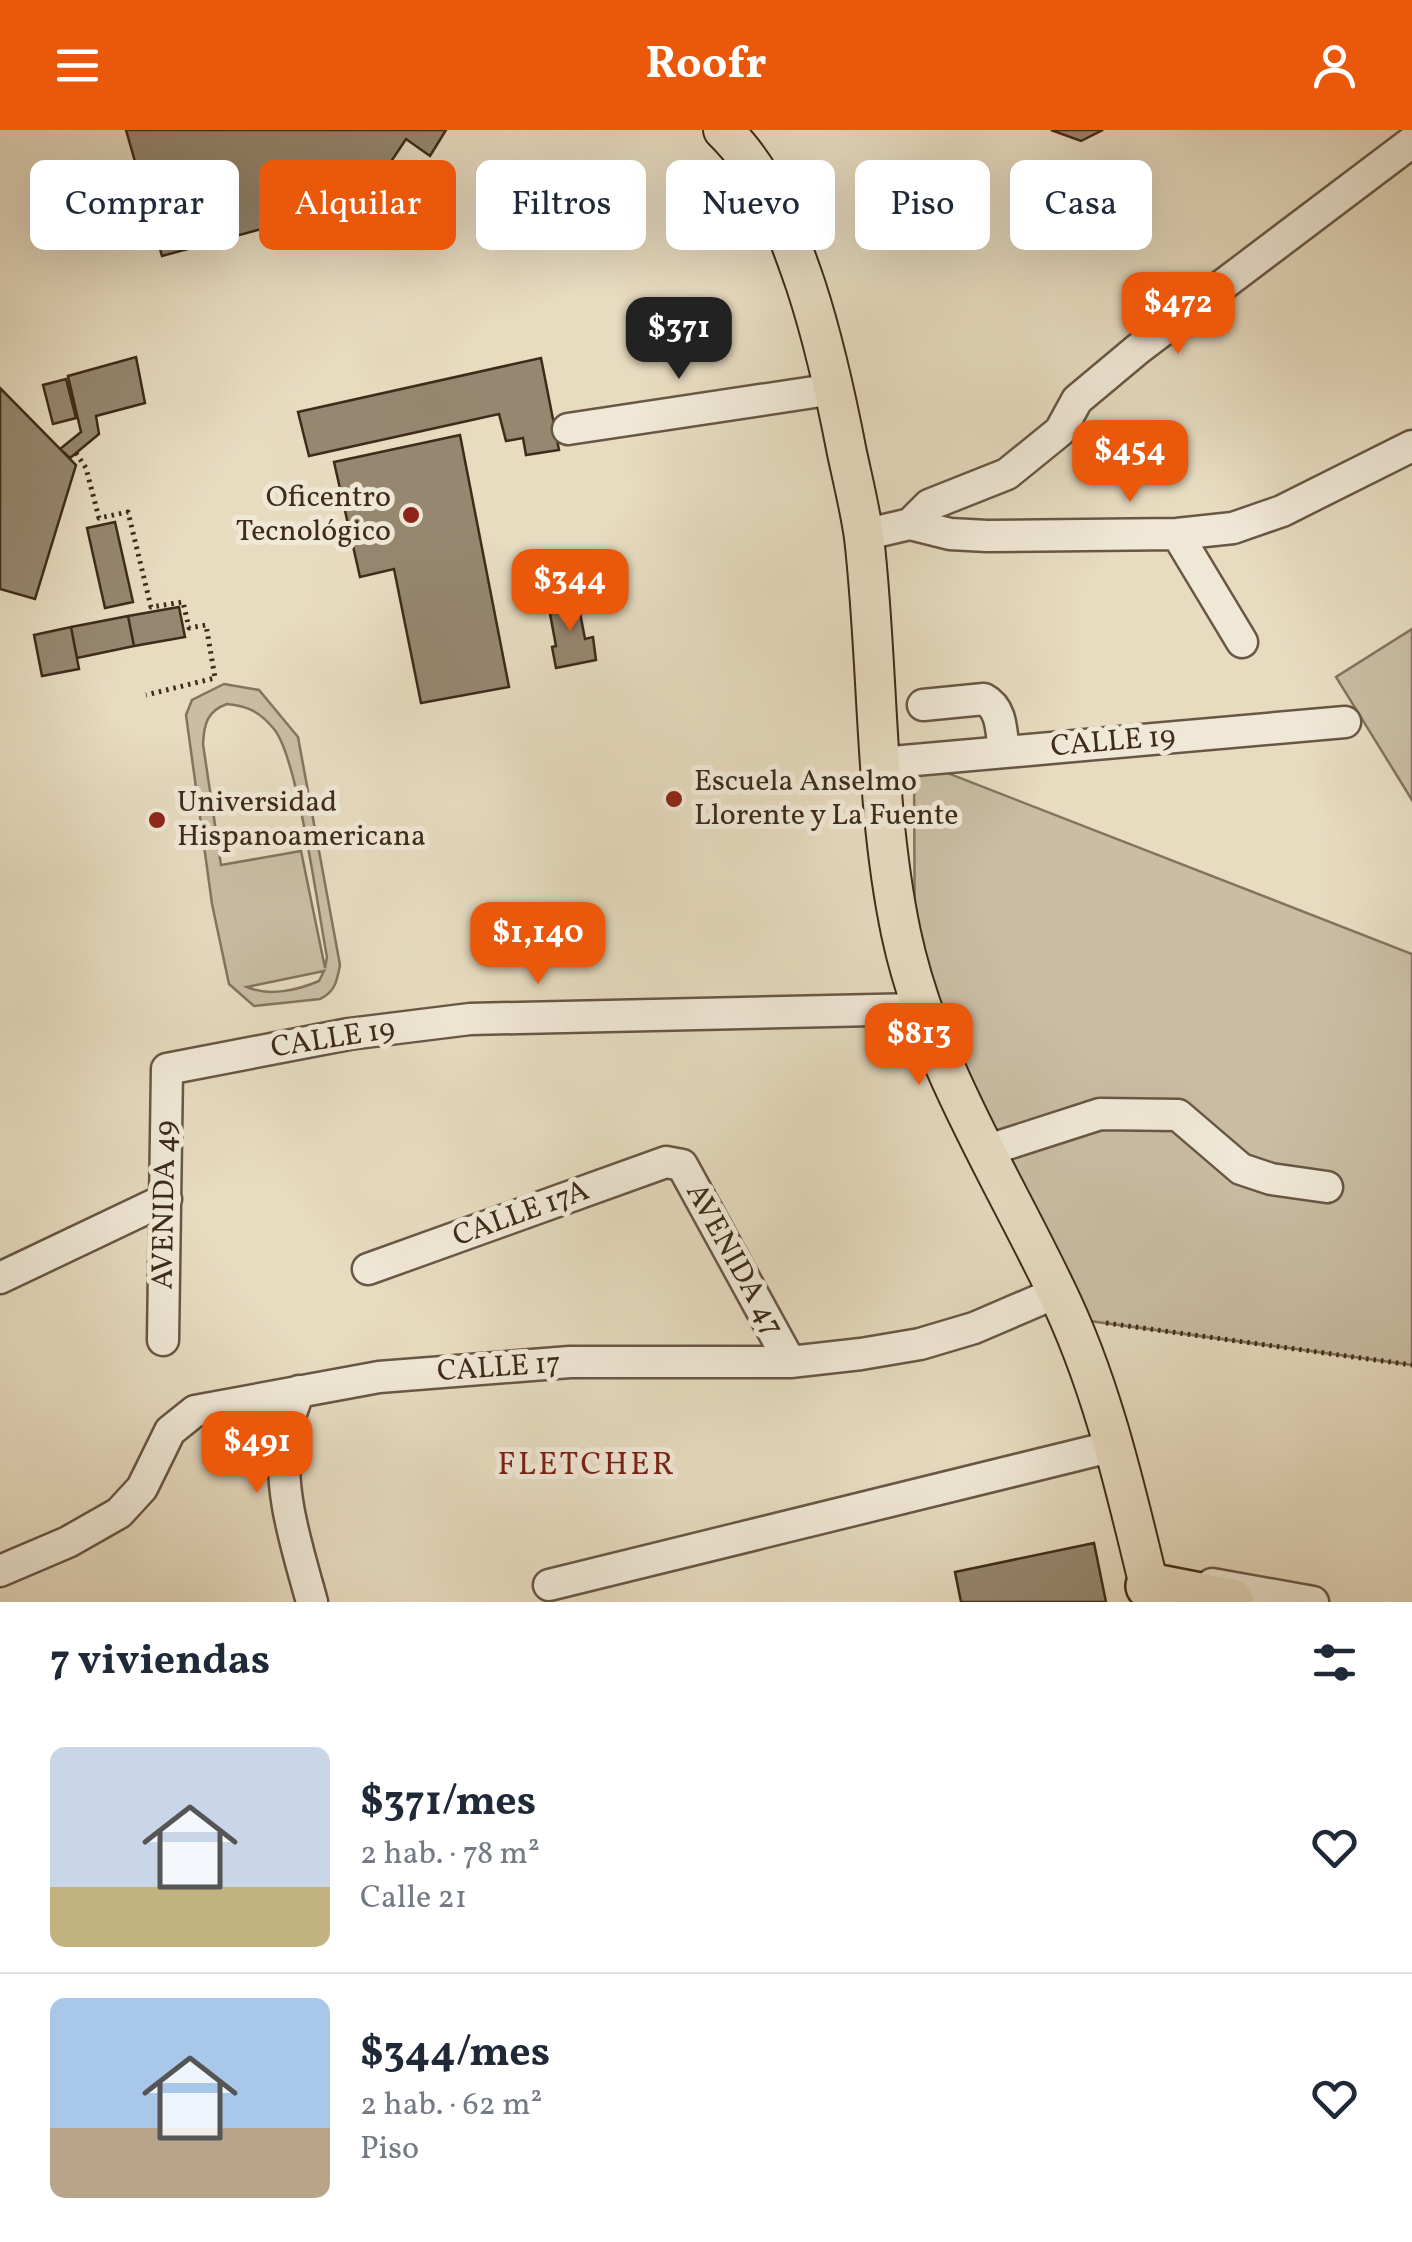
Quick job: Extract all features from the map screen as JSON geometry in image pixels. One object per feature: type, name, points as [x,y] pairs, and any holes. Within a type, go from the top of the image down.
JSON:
[{"type":"highway","points":[[1149,1587],[1231,1602]]},
{"type":"main road","points":[[730,132],[770,191],[816,315],[834,389],[863,534],[881,763],[900,931],[920,1009],[1088,1364],[1114,1446],[1149,1587]]},
{"type":"street","points":[[910,524],[929,505],[1007,474],[1060,431],[1077,400],[1122,362],[1412,142]]},
{"type":"street","points":[[568,429],[834,389]]},
{"type":"street","points":[[863,534],[910,524],[950,534],[987,536],[1178,534],[1234,528],[1282,511],[1412,446]]},
{"type":"street","points":[[1178,534],[1242,642]]},
{"type":"street","points":[[923,705],[984,699],[993,704],[1004,752]]},
{"type":"street","name":"CALLE 19","points":[[881,763],[1345,722]]},
{"type":"street","name":"CALLE 19","points":[[166,1069],[349,1034],[470,1019],[920,1009]]},
{"type":"street","name":"AVENIDA 49","points":[[164,1340],[166,1069]]},
{"type":"street","points":[[985,1152],[1100,1114],[1178,1115],[1241,1169],[1271,1179],[1327,1186]]},
{"type":"street","name":"CALLE 17A","points":[[368,1270],[674,1162]]},
{"type":"street","name":"AVENIDA 47","points":[[674,1162],[682,1166],[790,1362]]},
{"type":"street","points":[[0,1278],[166,1200]]},
{"type":"street","name":"CALLE 17","points":[[0,1571],[68,1542],[120,1512],[142,1488],[170,1431],[195,1411],[379,1377],[570,1362],[790,1362],[920,1344],[1063,1305]]},
{"type":"street","points":[[299,1390],[287,1428],[284,1461],[287,1496],[312,1602]]},
{"type":"street","points":[[549,1585],[1114,1446]]},
{"type":"street","points":[[1149,1587],[1313,1602]]},
{"type":"path","points":[[76,453],[86,468],[99,518],[128,512],[151,607],[183,602],[189,628],[206,624],[215,678],[146,695]]},
{"type":"path","points":[[1063,1305],[1412,1365]]},
{"type":"shaded area","points":[[1412,629],[1412,800],[1336,677]]},
{"type":"shaded area","points":[[224,684],[259,690],[298,737],[340,965],[334,985],[320,999],[254,1006],[229,984],[212,904],[186,715],[192,700]],"holes":[[[227,704],[259,714],[283,745],[306,837],[327,957],[325,968],[301,851],[221,865],[203,744],[208,719]],[[324,971],[319,981],[293,989],[265,992],[247,987]]]},
{"type":"shaded area","points":[[914,760],[1412,954],[1412,1365],[1068,1318],[915,987]]},
{"type":"building","points":[[126,130],[446,130],[430,156],[406,139],[392,160],[259,160],[259,230],[239,235],[239,160],[135,160]]},
{"type":"building","points":[[1051,130],[1103,130],[1081,141]]},
{"type":"building","points":[[160,250],[184,250],[162,256]]},
{"type":"building","points":[[136,357],[145,403],[96,416],[99,434],[70,458],[60,449],[81,432],[68,376]]},
{"type":"building","points":[[541,358],[559,450],[526,455],[523,438],[506,441],[499,414],[309,456],[298,412]]},
{"type":"building","points":[[66,379],[76,418],[53,424],[43,385]]},
{"type":"building","points":[[0,388],[76,465],[35,599],[0,589]]},
{"type":"building","name":"Oficentro Tecnológico","points":[[460,435],[509,687],[421,703],[394,569],[360,577],[334,462]]},
{"type":"building","points":[[115,522],[133,602],[105,608],[87,528]]},
{"type":"building","points":[[577,597],[585,639],[593,637],[596,660],[556,668],[548,603]]},
{"type":"building","points":[[179,607],[185,637],[134,646],[128,616]]},
{"type":"building","points":[[128,616],[134,646],[77,658],[71,627]]},
{"type":"building","points":[[71,627],[79,669],[42,676],[34,635]]},
{"type":"building","points":[[1094,1543],[1106,1602],[961,1602],[955,1572]]},
{"type":"place","name":"Oficentro Tecnológico","points":[[411,515]]},
{"type":"place","name":"Escuela Anselmo Llorente y La Fuente","points":[[674,799]]},
{"type":"place","name":"Universidad Hispanoamericana","points":[[157,820]]},
{"type":"district","name":"FLETCHER","points":[[587,1466]]}]
